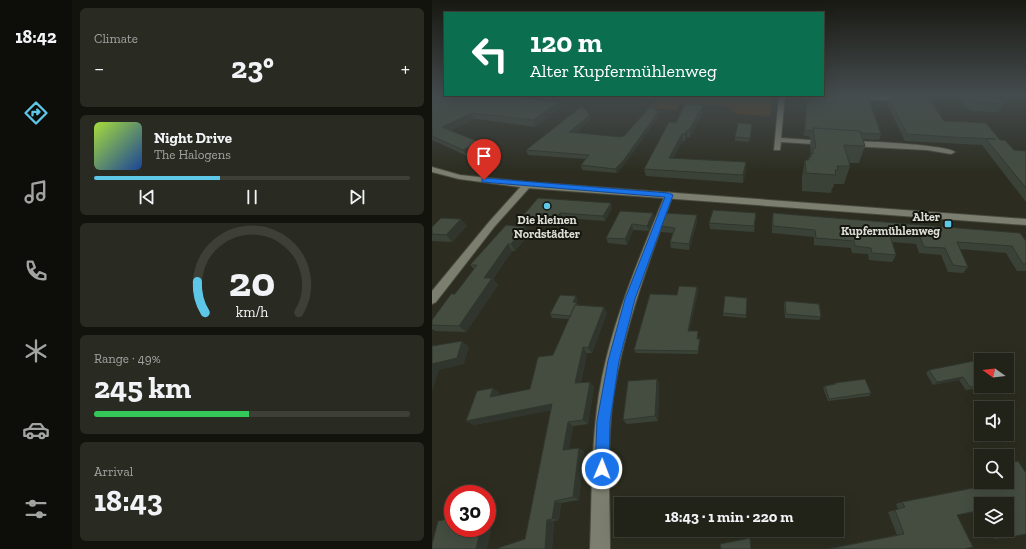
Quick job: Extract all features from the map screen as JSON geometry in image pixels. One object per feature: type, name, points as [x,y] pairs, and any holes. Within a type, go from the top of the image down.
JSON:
[{"type":"street","points":[[779,122],[777,144],[836,143],[926,148],[951,152]]},
{"type":"street","points":[[432,169],[459,176],[527,185],[1026,222]]},
{"type":"street","points":[[432,299],[492,224],[527,185]]},
{"type":"street","points":[[600,549],[603,421],[613,361],[630,299],[669,195]]},
{"type":"building","points":[[432,122],[454,122],[442,127],[479,142],[463,150],[432,136]]},
{"type":"building","points":[[562,122],[582,122],[569,132],[620,137],[624,136],[637,122],[651,122],[623,161],[615,169],[581,165],[589,155],[526,150]]},
{"type":"building","points":[[669,122],[676,123],[677,122],[694,122],[689,130],[687,130],[685,134],[682,134],[669,158],[746,162],[743,175],[644,169]]},
{"type":"building","points":[[806,122],[877,122],[881,134],[813,128],[812,131],[805,130]]},
{"type":"building","points":[[901,122],[986,123],[1000,140],[1005,140],[1014,150],[1026,151],[1026,188],[986,139],[996,139],[907,134]]},
{"type":"building","points":[[738,123],[752,124],[750,138],[735,137]]},
{"type":"building","points":[[813,128],[860,131],[865,146],[844,145],[850,166],[837,166],[838,170],[835,170],[836,175],[806,173],[805,160],[809,160],[809,157],[811,157],[810,154],[813,154],[813,148],[816,148]]},
{"type":"building","points":[[538,198],[611,203],[603,216],[560,213],[557,217],[550,217],[548,219],[522,217]]},
{"type":"building","points":[[713,210],[756,213],[754,226],[709,223]]},
{"type":"building","points":[[620,211],[653,213],[647,226],[632,224],[625,239],[606,238]]},
{"type":"building","points":[[665,213],[697,215],[689,244],[670,242],[675,228],[660,226]]},
{"type":"building","points":[[773,213],[1020,233],[1026,241],[1026,264],[1023,264],[1012,246],[957,242],[968,267],[953,265],[945,248],[924,247],[920,237],[890,235],[896,255],[872,253],[871,248],[855,246],[854,241],[816,238],[815,230],[773,226]]},
{"type":"building","points":[[441,218],[461,219],[446,235],[432,234],[432,227]]},
{"type":"building","points":[[506,225],[525,227],[511,244],[508,244],[484,278],[492,278],[459,326],[432,325],[432,320],[451,294],[455,294],[477,265],[470,265]]},
{"type":"building","points":[[679,286],[697,287],[688,331],[698,331],[697,339],[700,339],[698,351],[634,350],[650,294],[677,295]]},
{"type":"building","points":[[560,295],[576,296],[573,302],[577,303],[570,316],[550,314]]},
{"type":"building","points":[[725,296],[747,298],[746,315],[723,313]]},
{"type":"building","points":[[785,301],[819,304],[821,317],[786,314]]},
{"type":"building","points":[[575,305],[604,307],[588,348],[583,347],[575,383],[590,382],[583,420],[568,422],[563,450],[579,448],[573,497],[555,501],[552,519],[547,520],[545,549],[498,549],[525,539],[552,404],[466,421],[477,391],[493,388],[490,397],[530,389],[538,357],[553,355]]},
{"type":"building","points":[[462,341],[457,358],[432,364],[432,346]]},
{"type":"building","points":[[974,361],[974,387],[970,387],[963,377],[937,382],[929,370]]},
{"type":"building","points":[[657,379],[655,416],[623,420],[628,381]]},
{"type":"building","points":[[865,379],[871,393],[829,399],[825,386],[836,384],[835,383]]},
{"type":"building","points":[[1018,461],[1026,473],[1026,534],[1014,536],[1014,497],[974,497],[974,511],[957,515],[973,547],[965,549],[828,549],[904,534],[895,510],[905,507],[902,502],[974,488],[1014,489],[1014,462]]},
{"type":"building","points":[[444,520],[444,537],[479,537],[476,549],[432,549],[438,521]]},
{"type":"building","points":[[750,538],[751,549],[721,549],[720,544]]},
{"type":"place","name":"Die kleinen Nordstädter","points":[[547,206]]},
{"type":"place","name":"Alter Kupfermühlenweg","points":[[948,224]]},
{"type":"route","points":[[484,180],[527,185],[669,195],[630,299],[613,361],[603,421],[602,469]]}]
